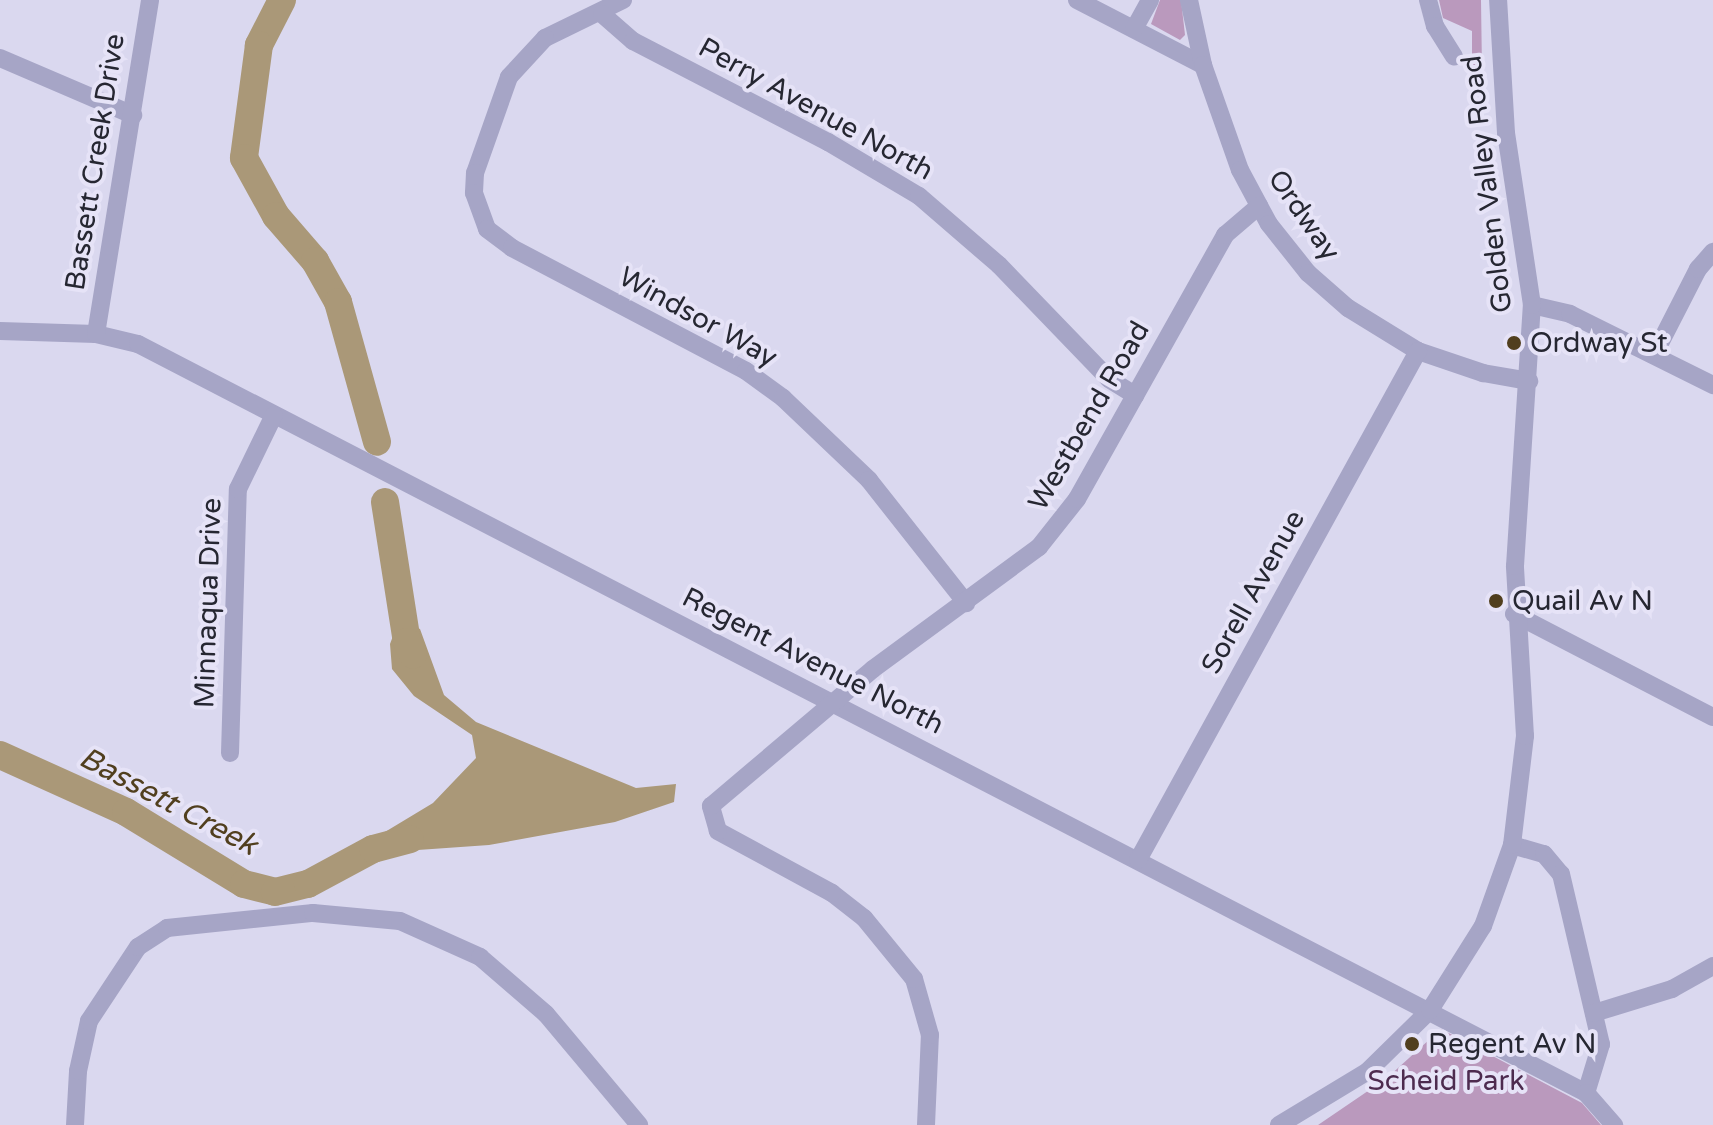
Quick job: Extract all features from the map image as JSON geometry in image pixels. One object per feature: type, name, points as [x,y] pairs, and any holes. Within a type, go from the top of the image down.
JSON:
[{"type":"street","name":"Bassett Creek Drive","points":[[96,334],[150,0]]},
{"type":"street","points":[[602,14],[623,0]]},
{"type":"street","points":[[1077,0],[1203,65]]},
{"type":"street","points":[[1134,29],[1150,0]]},
{"type":"street","name":"Ordway","points":[[1189,0],[1203,65],[1232,152],[1259,206],[1322,287],[1418,351],[1483,373],[1529,381]]},
{"type":"street","points":[[1428,0],[1435,26],[1454,57]]},
{"type":"street","name":"Golden Valley Road","points":[[1279,1125],[1368,1071],[1430,1010],[1483,926],[1512,845],[1525,736],[1514,614],[1532,305],[1506,133],[1498,0]]},
{"type":"street","name":"Windsor Way","points":[[602,14],[545,38],[509,77],[476,165],[479,214],[487,229],[512,248],[719,356],[783,398],[869,480],[966,603]]},
{"type":"street","name":"Perry Avenue North","points":[[602,14],[633,41],[840,148],[919,196],[999,265],[1109,379],[1135,395]]},
{"type":"street","points":[[0,58],[133,115]]},
{"type":"street","name":"Westbend Road","points":[[926,1125],[930,1035],[914,979],[864,918],[832,893],[718,831],[711,806],[832,703],[1016,568],[1060,524],[1225,235],[1259,206]]},
{"type":"street","points":[[1654,355],[1698,269],[1713,252]]},
{"type":"street","points":[[1532,305],[1570,314],[1713,385]]},
{"type":"street","name":"Regent Avenue North","points":[[0,331],[96,334],[138,344],[1586,1093]]},
{"type":"street","name":"Sorell Avenue","points":[[1138,860],[1418,351]]},
{"type":"street","name":"Minnaqua Drive","points":[[230,753],[238,489],[274,415]]},
{"type":"street","points":[[1514,614],[1713,717]]},
{"type":"street","points":[[1512,845],[1544,854],[1561,874],[1594,1013],[1601,1057],[1586,1093],[1614,1125]]},
{"type":"street","points":[[75,1125],[78,1071],[89,1021],[101,996],[138,947],[167,928],[313,913],[400,921],[441,935],[516,983],[639,1125]]},
{"type":"street","points":[[1594,1013],[1672,989],[1713,966]]},
{"type":"green space","points":[[1160,0],[1181,0],[1185,35],[1180,40],[1151,24]]},
{"type":"green space","points":[[1439,0],[1481,0],[1482,70],[1472,71],[1472,31],[1443,18]]},
{"type":"green space","name":"Scheid Park","points":[[1441,1029],[1582,1103],[1601,1125],[1318,1125],[1387,1078]]},
{"type":"shaded area","points":[[399,620],[420,629],[444,695],[476,722],[636,788],[676,784],[674,802],[615,822],[489,845],[375,853],[370,841],[433,803],[476,758],[472,735],[414,696],[392,669],[390,644]]},
{"type":"waterway","name":"Bassett Creek","points":[[282,0],[259,45],[244,158],[276,216],[315,261],[338,302],[377,442]]},
{"type":"waterway","name":"Bassett Creek","points":[[385,502],[407,642],[413,655]]},
{"type":"waterway","name":"Bassett Creek","points":[[0,755],[126,812],[244,884],[275,892],[308,884],[373,849],[410,839]]},
{"type":"place","name":"Ordway St","points":[[1514,343]]},
{"type":"place","name":"Quail Av N","points":[[1496,601]]},
{"type":"place","name":"Regent Av N","points":[[1412,1044]]}]
